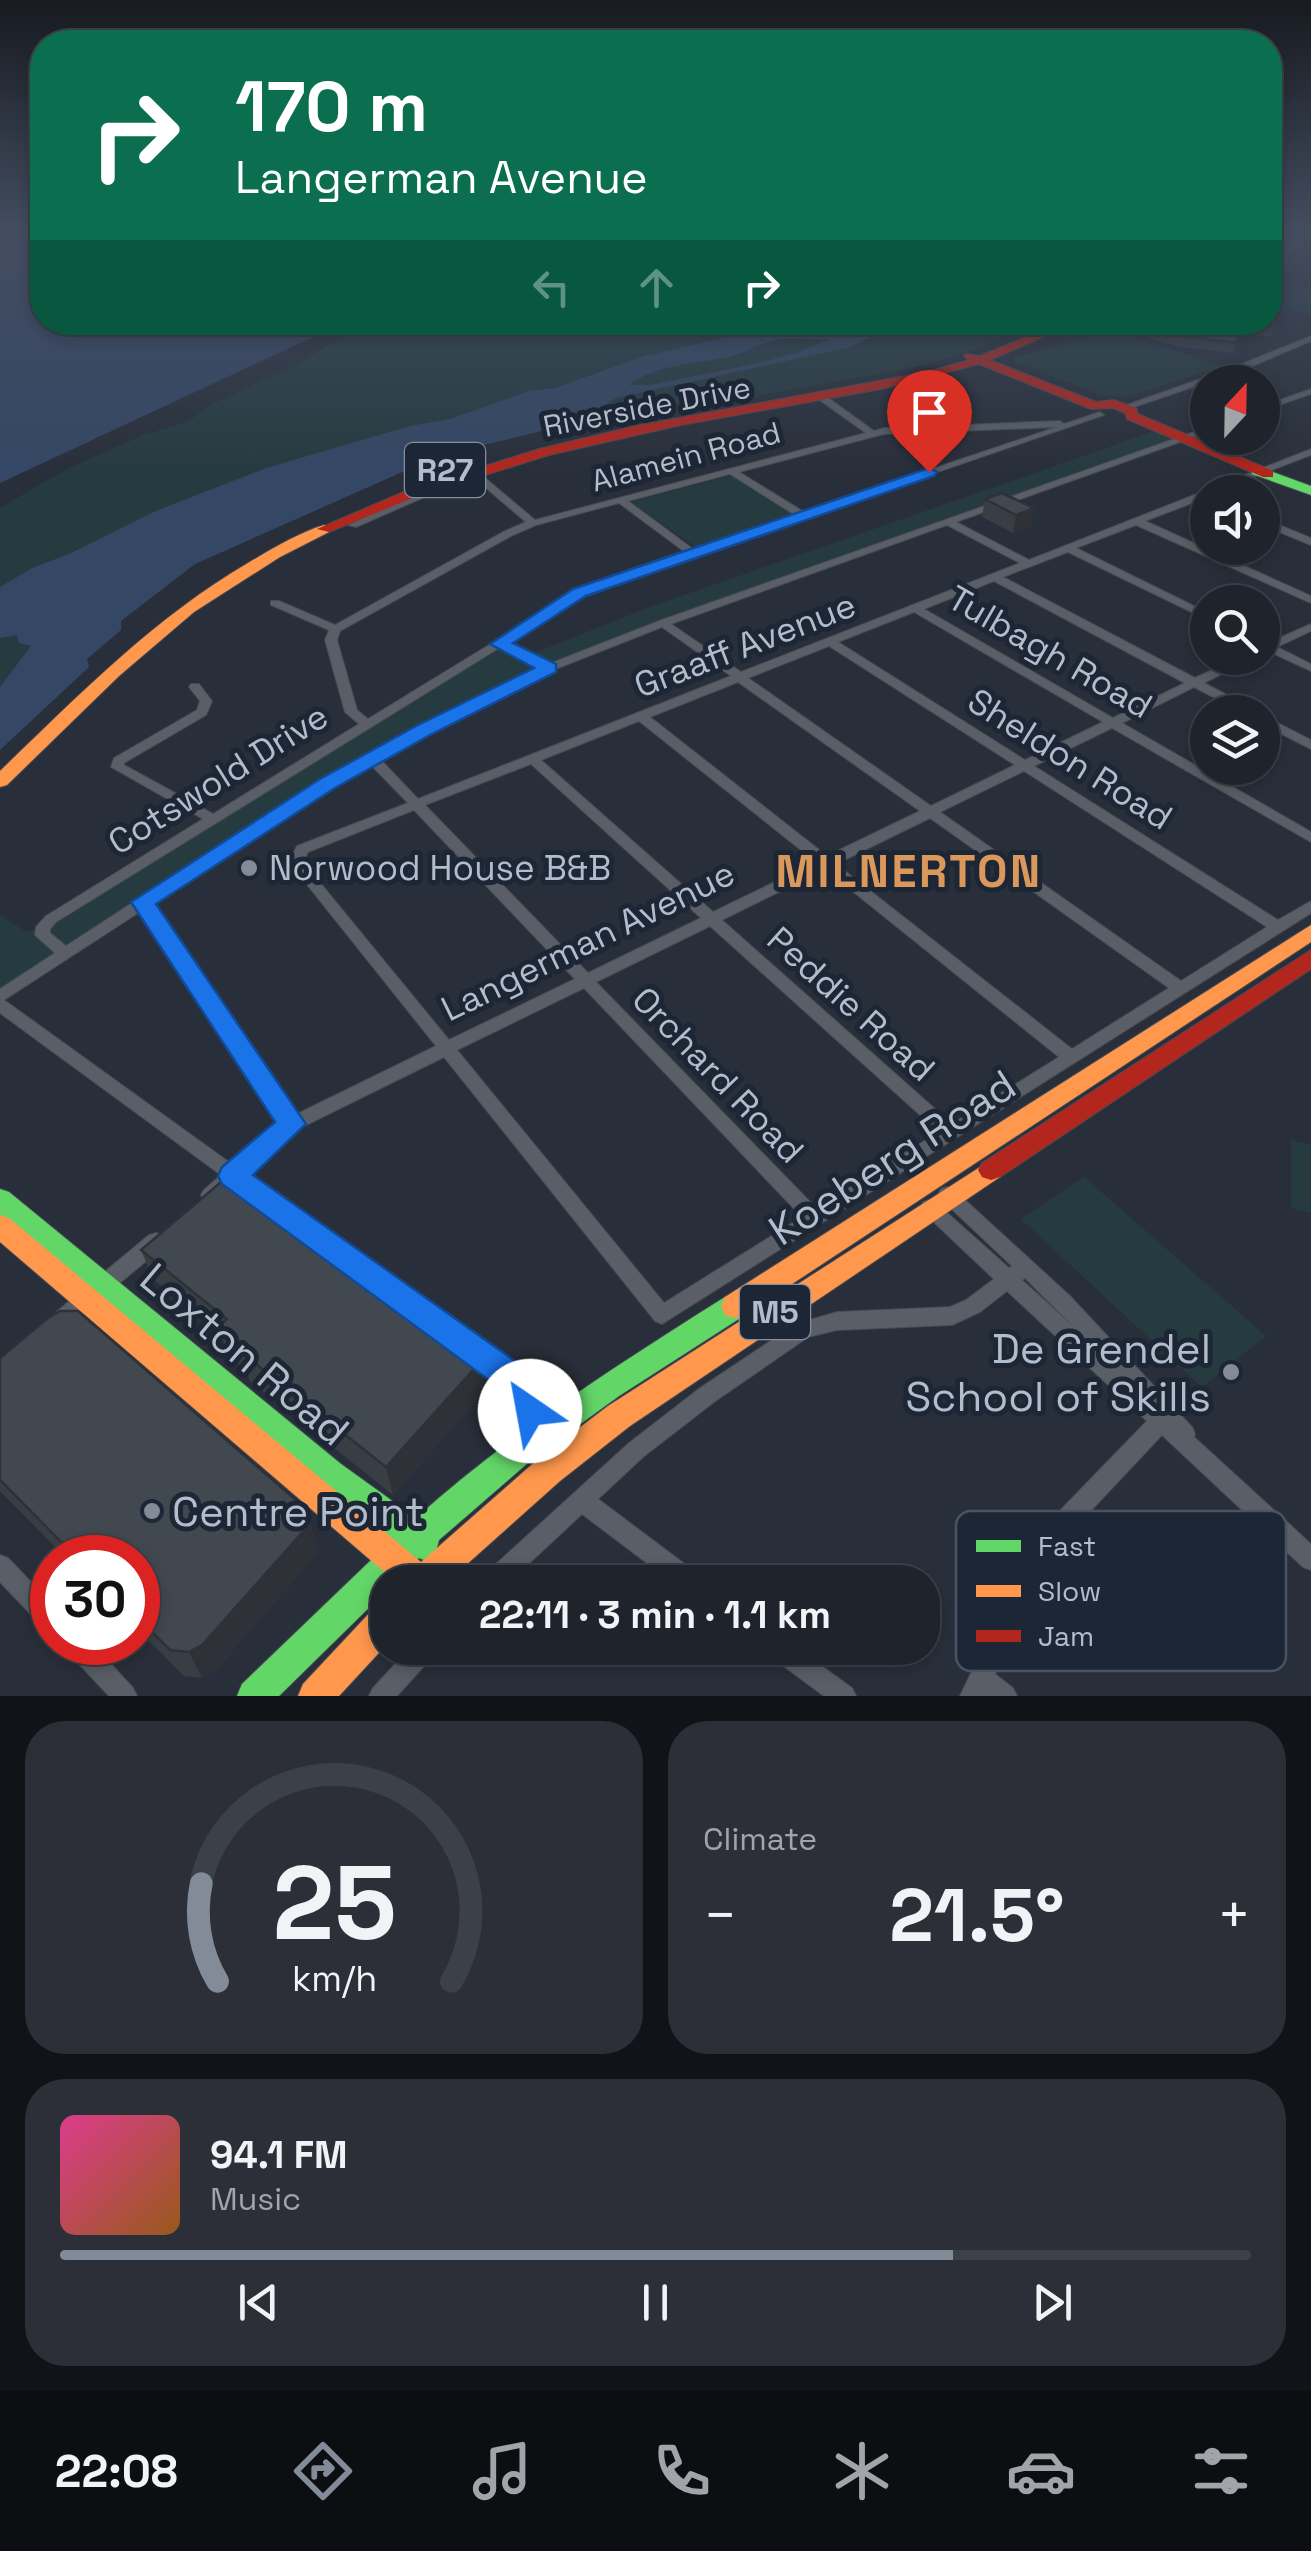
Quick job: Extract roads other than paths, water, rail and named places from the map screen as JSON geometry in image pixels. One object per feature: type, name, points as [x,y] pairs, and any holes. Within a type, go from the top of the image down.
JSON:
[{"type":"main road","name":"R27","points":[[0,760],[144,626],[184,594],[241,558],[342,511],[456,467],[540,442],[977,359],[1024,335]]},
{"type":"main road","name":"R27","points":[[0,781],[154,633],[204,594],[277,550],[392,499],[486,464],[548,447],[884,384],[977,359],[1039,335]]},
{"type":"main road","points":[[977,359],[1099,409],[1127,414],[1311,491]]},
{"type":"main road","name":"Koeberg Road","points":[[254,1696],[497,1470],[614,1382],[1311,932]]},
{"type":"main road","name":"Koeberg Road","points":[[441,1565],[560,1461],[619,1416],[1311,958]]},
{"type":"main road","name":"Loxton Road","points":[[0,1200],[330,1475],[419,1539],[443,1563]]},
{"type":"main road","name":"Loxton Road","points":[[0,1226],[404,1565]]},
{"type":"main road","points":[[315,1696],[370,1637]]},
{"type":"street","points":[[1127,414],[1311,338]]},
{"type":"street","name":"Riverside Drive","points":[[353,525],[475,474],[589,442],[824,399],[977,359]]},
{"type":"street","points":[[1280,402],[1311,391]]},
{"type":"street","points":[[824,399],[873,434]]},
{"type":"street","points":[[366,723],[592,587],[1043,428],[1076,423],[1099,409]]},
{"type":"street","name":"Alamein Road","points":[[335,629],[534,523],[873,434],[1043,428]]},
{"type":"street","points":[[0,996],[372,758],[549,668],[663,623],[1190,434]]},
{"type":"street","name":"Graaff Avenue","points":[[1256,475],[1311,452]]},
{"type":"street","points":[[732,471],[802,515]]},
{"type":"street","points":[[475,474],[534,523]]},
{"type":"street","points":[[621,500],[691,552]]},
{"type":"street","name":"Graaff Avenue","points":[[445,1047],[296,862],[302,849],[1190,501]]},
{"type":"street","points":[[946,521],[1028,563]]},
{"type":"street","points":[[1136,521],[1311,600]]},
{"type":"street","points":[[1280,529],[1311,542]]},
{"type":"street","points":[[1068,548],[1190,608]]},
{"type":"street","points":[[994,577],[1217,695]]},
{"type":"street","points":[[275,603],[335,629]]},
{"type":"street","name":"Tulbagh Road","points":[[915,608],[1311,838]]},
{"type":"street","points":[[663,623],[1180,988]]},
{"type":"street","points":[[1280,640],[1311,627]]},
{"type":"street","name":"Cotswold Drive","points":[[66,953],[45,939],[43,926],[366,723],[351,712],[332,640],[335,629]]},
{"type":"street","name":"Sheldon Road","points":[[830,642],[1278,927]]},
{"type":"street","points":[[499,644],[549,668]]},
{"type":"street","points":[[1280,654],[1311,668]]},
{"type":"street","name":"Langerman Avenue","points":[[43,1335],[292,1124],[1207,675]]},
{"type":"street","points":[[195,686],[206,700],[202,712],[118,760],[120,771],[211,818]]},
{"type":"street","points":[[640,716],[1072,1057]]},
{"type":"street","points":[[1280,729],[1311,745]]},
{"type":"street","name":"Orchard Road","points":[[372,758],[813,1217]]},
{"type":"street","name":"Peddie Road","points":[[532,758],[951,1133]]},
{"type":"street","points":[[142,902],[292,1124]]},
{"type":"street","points":[[445,1047],[662,1315],[1311,906]]},
{"type":"street","points":[[0,1005],[517,1382],[530,1411],[497,1470]]},
{"type":"street","points":[[929,1178],[1063,1302],[1164,1418]]},
{"type":"street","points":[[911,1190],[1164,1418],[1260,1511]]},
{"type":"street","points":[[511,1565],[581,1500],[707,1394],[803,1330],[836,1321],[952,1316],[974,1306],[1025,1267]]},
{"type":"street","points":[[1074,1511],[1164,1418]]},
{"type":"street","points":[[581,1500],[667,1565]]},
{"type":"street","points":[[1286,1536],[1311,1559]]},
{"type":"street","points":[[0,1566],[30,1597]]},
{"type":"street","points":[[96,1665],[125,1696]]},
{"type":"street","points":[[380,1696],[409,1665]]},
{"type":"street","points":[[801,1665],[844,1696]]},
{"type":"street","points":[[976,1688],[1006,1696]]},
{"type":"water","points":[[0,311],[30,311],[30,335],[317,335],[0,483]]},
{"type":"water","points":[[736,335],[883,335],[851,347],[616,398],[574,423],[476,447],[400,473],[195,564],[121,621],[121,630],[87,659],[89,667],[0,750],[0,687],[31,646],[19,643],[17,635],[0,638],[0,587],[32,568],[158,510],[266,468],[410,426],[450,419],[529,391],[555,388],[644,356]],"holes":[[[829,340],[786,355],[651,385],[629,385],[664,369],[729,357],[772,341]]]},
{"type":"place","name":"Norwood House B&B","points":[[249,868]]},
{"type":"place","name":"De Grendel School of Skills","points":[[1231,1372]]},
{"type":"place","name":"Centre Point","points":[[152,1511]]},
{"type":"district","name":"MILNERTON","points":[[909,871]]}]
